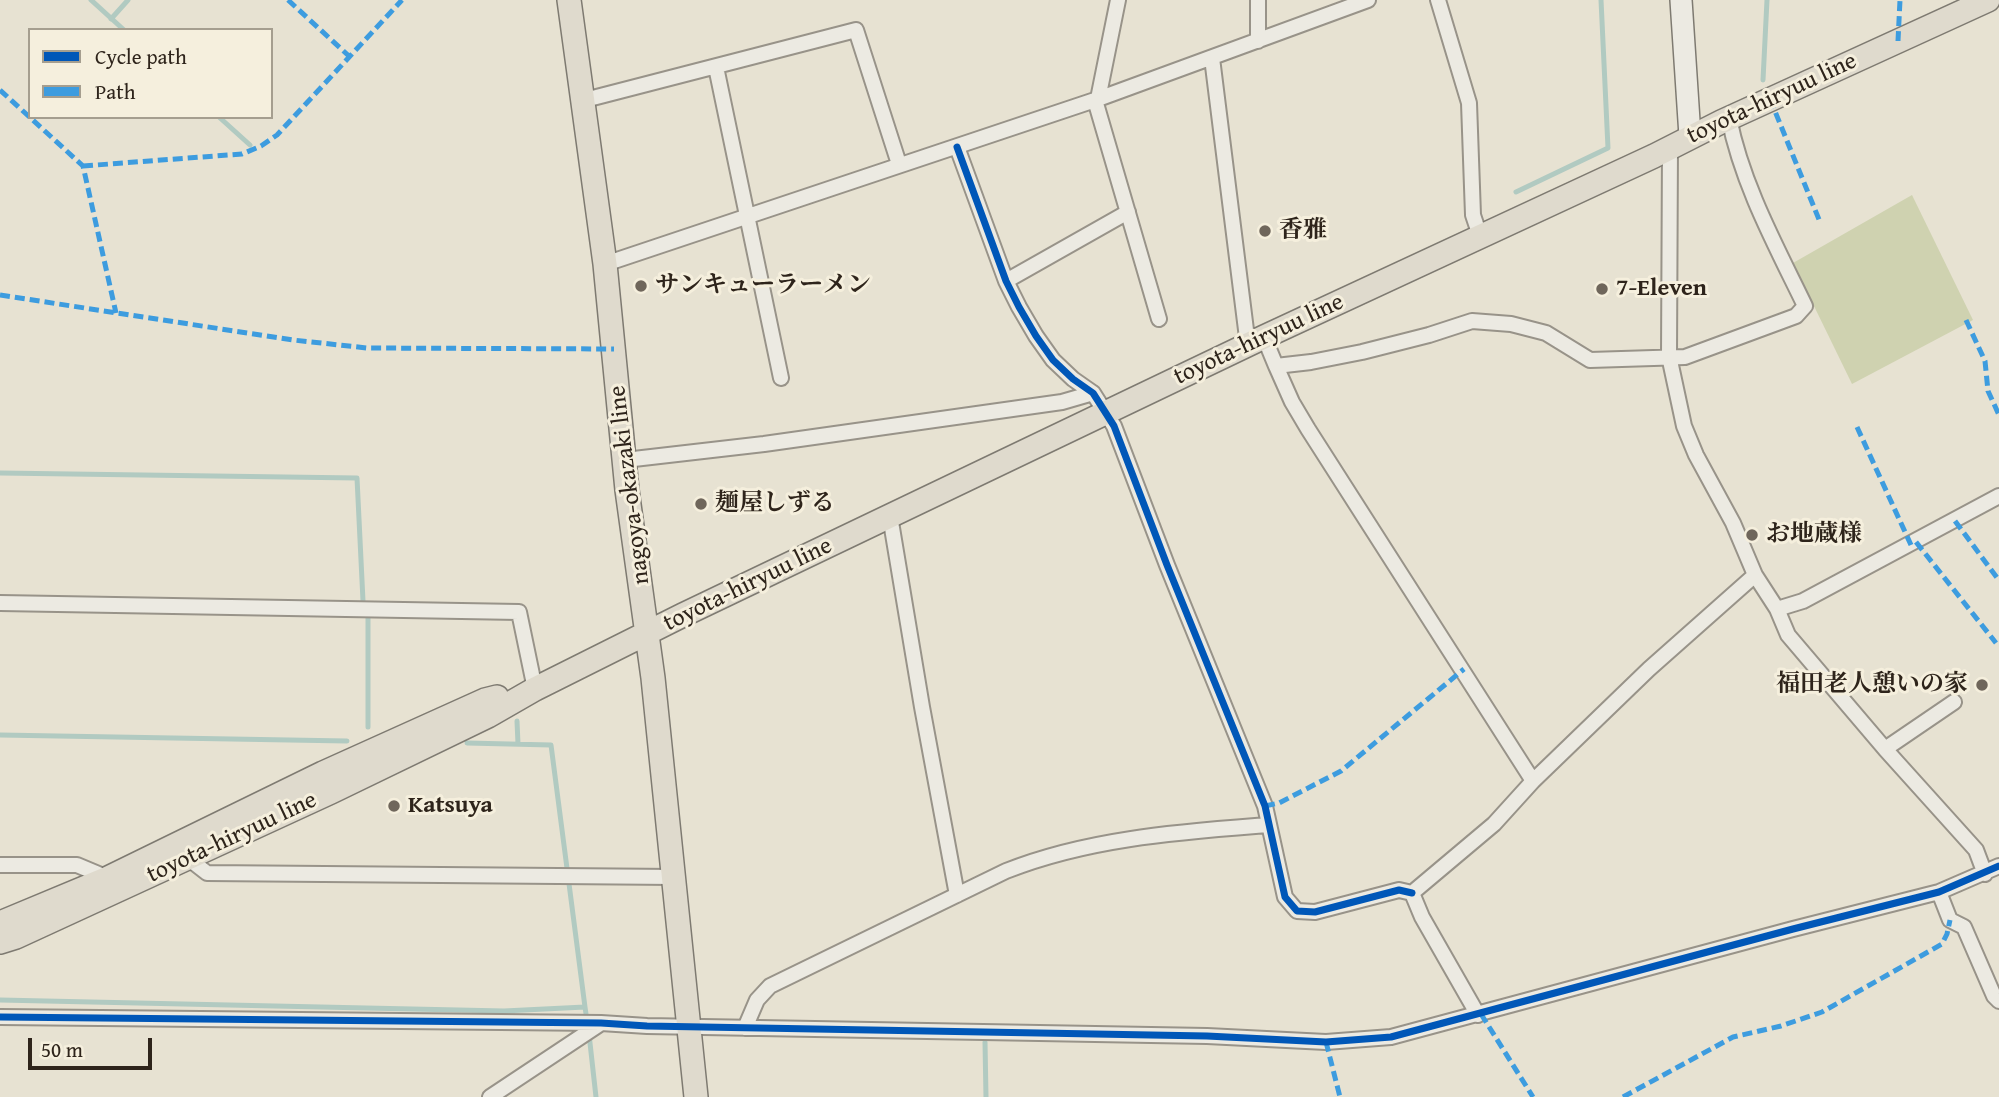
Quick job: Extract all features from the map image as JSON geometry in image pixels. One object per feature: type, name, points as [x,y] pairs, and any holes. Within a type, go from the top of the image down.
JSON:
[{"type":"main road","name":"nagoya-okazaki line","points":[[569,0],[605,264],[625,460],[653,678],[695,1097]]},
{"type":"main road","name":"toyota-hiryuu line","points":[[0,942],[189,859],[488,716],[535,689],[890,516],[1256,341],[1729,118],[1988,0]]},
{"type":"main road","name":"toyota-hiryuu line","points":[[0,923],[108,878],[323,773],[485,700],[535,689]]},
{"type":"street","points":[[1118,0],[1096,99],[1159,319]]},
{"type":"street","points":[[1258,0],[1258,41]]},
{"type":"street","points":[[605,264],[1096,99],[1368,0]]},
{"type":"street","points":[[1438,0],[1469,103],[1473,215],[1480,236]]},
{"type":"street","points":[[1681,0],[1680,142],[1669,356],[1684,426],[1707,480],[1732,523],[1755,575],[1777,609],[1787,635],[1976,850],[1986,874]]},
{"type":"street","points":[[582,101],[856,30],[900,164]]},
{"type":"street","points":[[1212,58],[1256,341],[1276,366],[1308,429],[1533,781]]},
{"type":"street","points":[[716,66],[781,379]]},
{"type":"street","points":[[1276,366],[1362,352],[1472,321],[1511,324],[1546,332],[1590,360],[1685,357],[1796,316],[1805,306],[1760,211],[1734,145],[1729,118]]},
{"type":"street","points":[[957,147],[1006,281],[1036,336],[1054,360],[1073,379],[1093,393],[1108,413],[1265,806],[1285,897],[1297,911],[1315,912],[1399,890],[1412,893]]},
{"type":"street","points":[[1006,281],[1128,212]]},
{"type":"street","points":[[625,460],[764,444],[1062,402],[1093,393]]},
{"type":"street","points":[[1777,609],[1815,594],[1999,496]]},
{"type":"street","points":[[890,516],[957,895]]},
{"type":"street","points":[[1412,893],[1493,824],[1533,781],[1694,627],[1755,575]]},
{"type":"street","points":[[0,603],[519,612],[535,689]]},
{"type":"street","points":[[1885,749],[1954,702]]},
{"type":"street","points":[[745,1028],[757,1000],[770,986],[1035,859],[1148,837],[1269,825]]},
{"type":"street","points":[[189,859],[207,873],[675,877]]},
{"type":"street","points":[[0,865],[77,865],[108,878]]},
{"type":"street","points":[[0,1017],[601,1023],[1207,1036],[1326,1042],[1391,1037],[1478,1015],[1939,892],[1986,874],[1999,866]]},
{"type":"street","points":[[1939,892],[1950,920],[1965,927],[1994,996],[1999,1001]]},
{"type":"street","points":[[1412,893],[1422,917],[1478,1015]]},
{"type":"street","points":[[490,1097],[601,1023]]},
{"type":"green space","points":[[1912,195],[1973,320],[1852,384],[1793,263]]},
{"type":"waterway","points":[[91,0],[122,28]]},
{"type":"waterway","points":[[111,19],[128,0]]},
{"type":"waterway","points":[[1516,192],[1608,148],[1601,0]]},
{"type":"waterway","points":[[1763,80],[1767,0]]},
{"type":"waterway","points":[[221,119],[250,145]]},
{"type":"waterway","points":[[0,473],[357,478],[363,601]]},
{"type":"waterway","points":[[368,617],[368,727]]},
{"type":"waterway","points":[[517,721],[518,744]]},
{"type":"waterway","points":[[0,735],[347,741]]},
{"type":"waterway","points":[[467,743],[551,745],[585,1007]]},
{"type":"waterway","points":[[0,1000],[504,1011],[585,1007],[587,1021]]},
{"type":"waterway","points":[[589,1034],[596,1097]]},
{"type":"waterway","points":[[985,1042],[986,1097]]},
{"type":"marked path","points":[[288,0],[350,57]]},
{"type":"marked path","points":[[83,166],[242,154],[261,146],[277,135],[402,0]]},
{"type":"marked path","points":[[1898,41],[1900,0]]},
{"type":"marked path","points":[[0,90],[28,116]]},
{"type":"marked path","points":[[1770,99],[1820,222]]},
{"type":"marked path","points":[[32,119],[83,166],[116,313]]},
{"type":"marked path","points":[[0,295],[293,340],[367,348],[614,349]]},
{"type":"marked path","points":[[1966,320],[1985,361],[1988,391],[1999,415]]},
{"type":"marked path","points":[[1857,427],[1911,545]]},
{"type":"marked path","points":[[1955,521],[1998,579]]},
{"type":"marked path","points":[[1916,542],[1996,643]]},
{"type":"marked path","points":[[1265,806],[1279,803],[1341,771],[1464,669]]},
{"type":"marked path","points":[[1623,1097],[1733,1037],[1781,1026],[1822,1012],[1942,944],[1950,920]]},
{"type":"marked path","points":[[1481,1014],[1533,1097]]},
{"type":"marked path","points":[[1326,1042],[1340,1097]]},
{"type":"cycle path","points":[[957,147],[1006,281],[1019,307],[1053,360],[1093,393],[1114,426],[1265,806],[1285,897],[1297,911],[1315,912],[1399,890],[1412,893]]},
{"type":"cycle path","points":[[0,1017],[601,1023],[1207,1036],[1326,1042],[1391,1037],[1939,892],[1999,866]]},
{"type":"place","name":"香雅","points":[[1265,231]]},
{"type":"place","name":"サンキューラーメン","points":[[641,286]]},
{"type":"place","name":"7-Eleven","points":[[1602,289]]},
{"type":"place","name":"麺屋しずる","points":[[701,504]]},
{"type":"place","name":"お地蔵様","points":[[1752,535]]},
{"type":"place","name":"福田老人憩いの家","points":[[1982,685]]},
{"type":"place","name":"Katsuya","points":[[394,806]]}]
